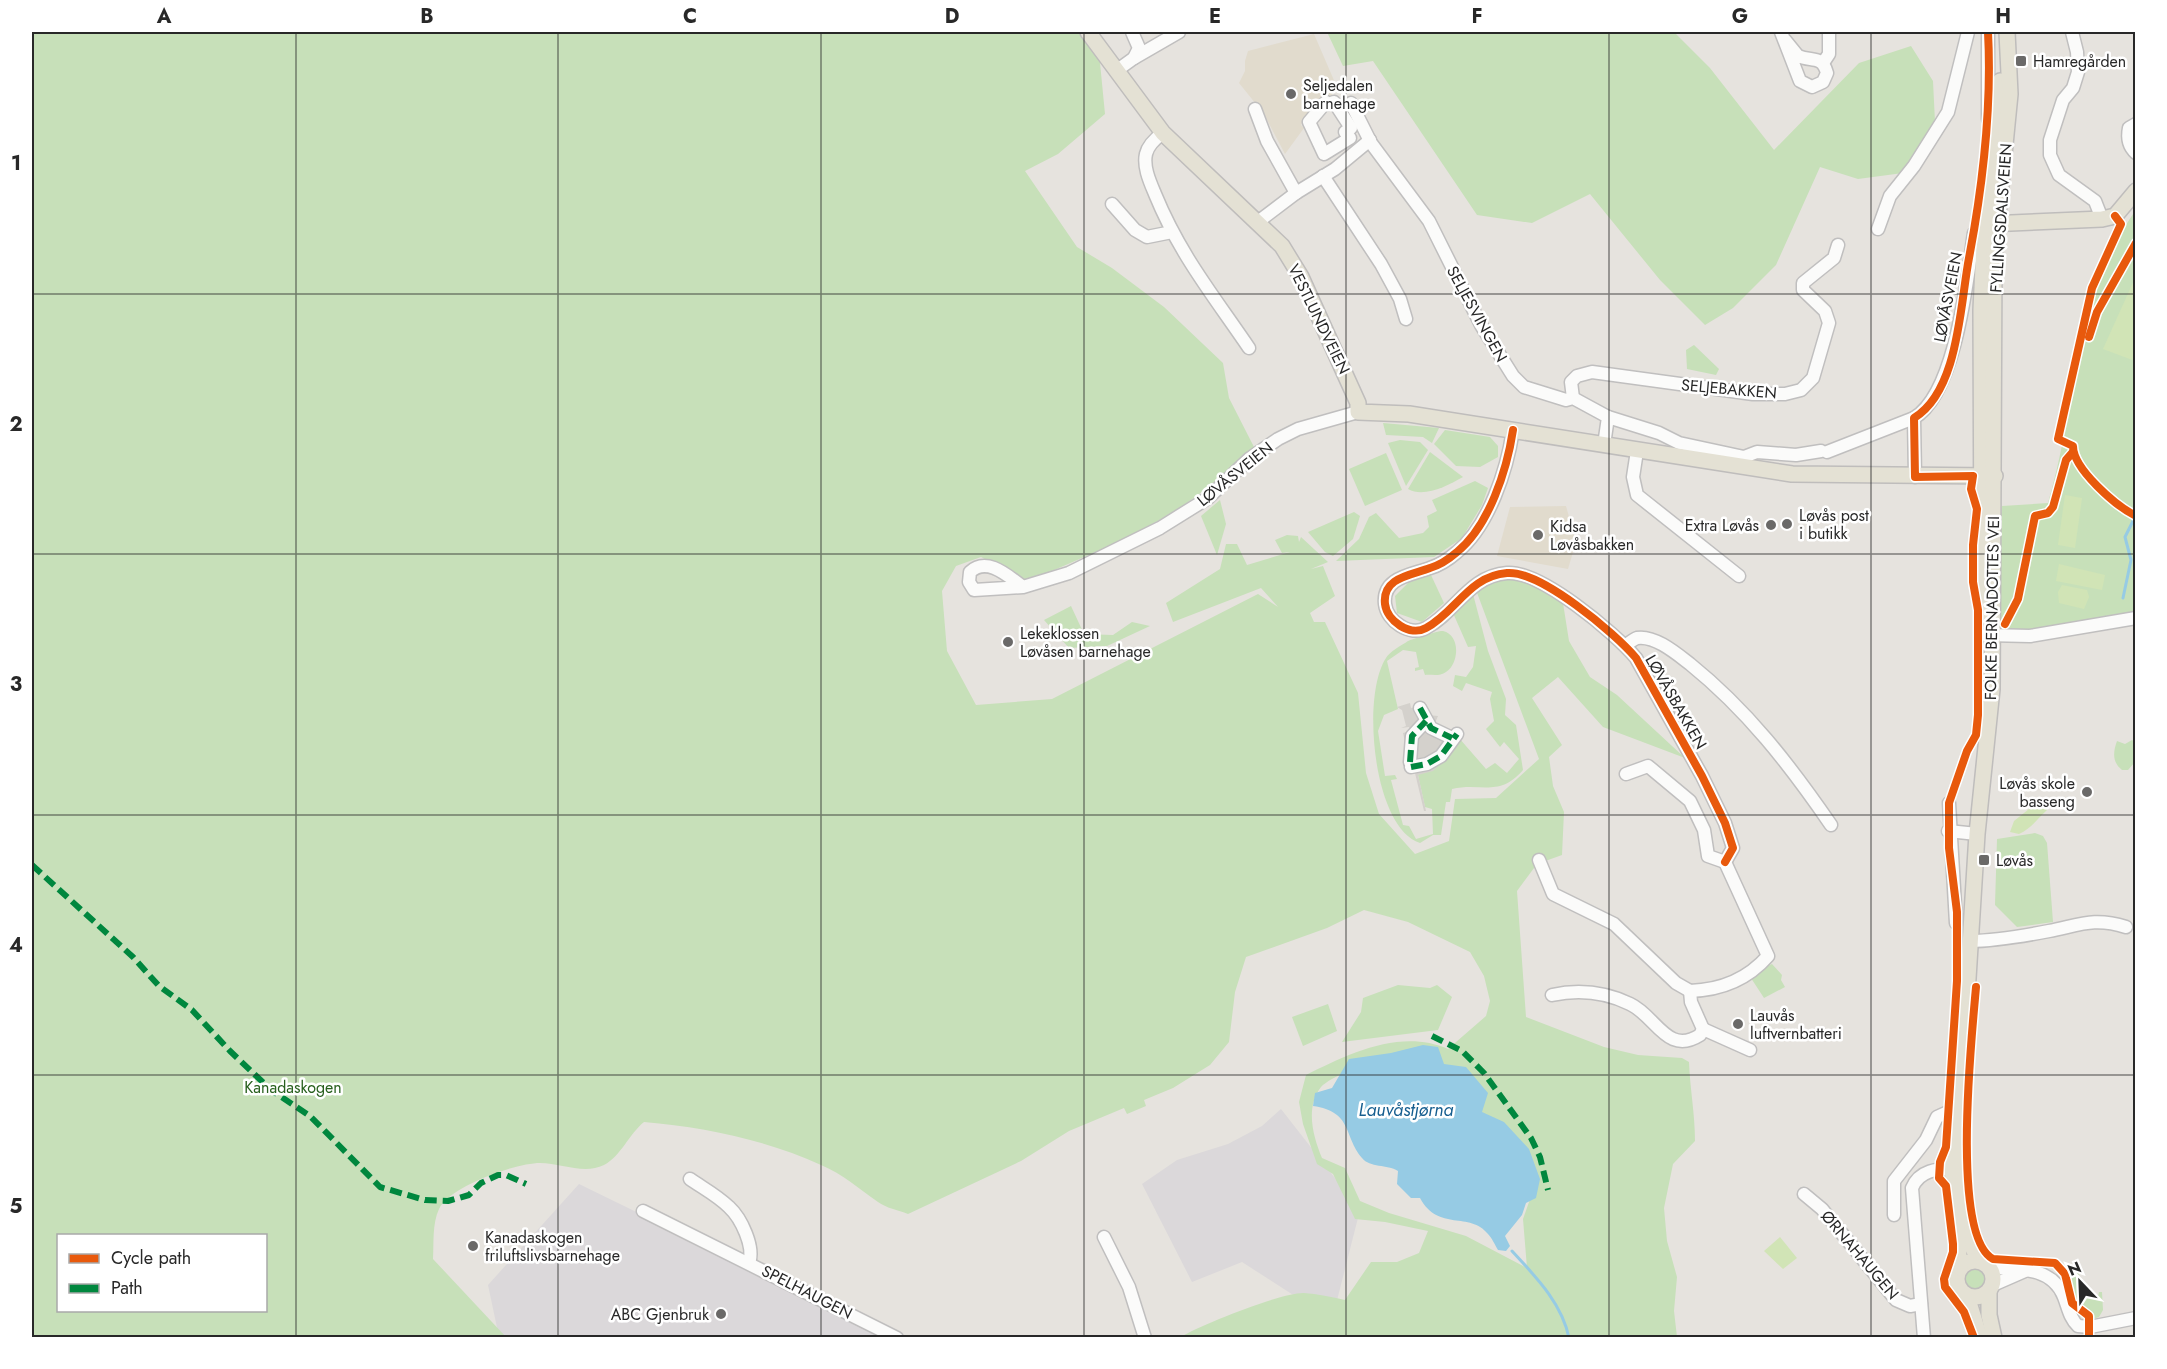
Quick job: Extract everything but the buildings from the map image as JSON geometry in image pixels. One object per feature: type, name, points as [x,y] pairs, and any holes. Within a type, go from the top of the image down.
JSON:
[{"type":"main road","name":"VESTLUNDVEIEN","points":[[1088,32],[1164,133],[1210,180],[1259,221],[1282,246],[1301,277],[1349,381],[1358,402],[1358,412]]},
{"type":"main road","name":"FYLLINGSDALSVEIEN","points":[[1986,472],[1994,256],[1986,227],[1999,94],[1998,32]]},
{"type":"main road","name":"FYLLINGSDALSVEIEN","points":[[1986,227],[2009,104],[2007,32]]},
{"type":"main road","points":[[1986,227],[2102,219],[2115,216],[2136,191]]},
{"type":"main road","name":"LØVÅSVEIEN","points":[[1358,412],[1409,414],[1792,474],[1915,477],[1986,472]]},
{"type":"main road","name":"FOLKE BERNADOTTES VEI","points":[[1960,1268],[1959,1118],[1977,834],[1992,689],[1986,472]]},
{"type":"main road","name":"FOLKE BERNADOTTES VEI","points":[[1958,1168],[1969,1239],[1975,1254],[1987,1265]]},
{"type":"main road","points":[[1991,1288],[1979,1297],[1968,1296],[1960,1290],[1957,1282],[1960,1268],[1971,1261],[1987,1265],[1994,1276],[1989,1315],[1994,1338]]},
{"type":"main road","points":[[1968,1296],[1980,1338]]},
{"type":"street","points":[[1132,32],[1139,48],[1134,58]]},
{"type":"street","points":[[1116,71],[1179,32]]},
{"type":"street","points":[[1823,63],[1829,54],[1829,32]]},
{"type":"street","points":[[1878,229],[1890,196],[1914,166],[1948,112],[1968,32]]},
{"type":"street","points":[[1988,32],[1988,119]]},
{"type":"street","points":[[2072,32],[2077,52],[2078,72],[2073,88],[2063,100],[2050,140],[2050,154],[2059,175],[2095,201],[2102,219]]},
{"type":"street","points":[[1783,36],[1798,56],[1820,60],[1823,63],[1827,73],[1823,82],[1812,87],[1804,85],[1791,64],[1783,36]]},
{"type":"street","name":"SELJESVINGEN","points":[[1351,103],[1370,140],[1430,221],[1476,316],[1513,376],[1524,387],[1566,400],[1573,398],[1608,417]]},
{"type":"street","points":[[1255,109],[1267,141],[1296,193]]},
{"type":"street","points":[[2136,124],[2129,129],[2127,135],[2129,144],[2136,153]]},
{"type":"street","points":[[1164,133],[1150,146],[1145,155],[1146,166],[1172,232],[1201,282],[1249,348]]},
{"type":"street","points":[[1259,221],[1370,140]]},
{"type":"street","points":[[1323,176],[1381,264],[1400,299],[1406,319]]},
{"type":"street","points":[[1112,204],[1135,230],[1147,237],[1172,232]]},
{"type":"street","name":"LØVÅSVEIEN","points":[[1608,417],[1659,433],[1679,443],[1744,457],[1757,452],[1796,455],[1824,452],[1914,418],[1920,414],[1938,390],[1954,347],[1986,227]]},
{"type":"street","name":"SELJEBAKKEN","points":[[1573,398],[1571,382],[1577,376],[1592,372],[1753,394],[1785,394],[1801,390],[1813,378],[1829,323],[1825,311],[1803,290],[1803,283],[1834,258],[1838,245]]},
{"type":"street","name":"LØVÅSVEIEN","points":[[1023,587],[1069,573],[1160,528],[1208,498],[1249,459],[1298,429],[1358,412]]},
{"type":"street","points":[[1604,445],[1608,417]]},
{"type":"street","points":[[1914,418],[1915,477]]},
{"type":"street","name":"LØVÅSBAKKEN","points":[[1513,430],[1496,488],[1478,529],[1452,557],[1427,570],[1408,574],[1394,583],[1386,594],[1387,612],[1398,624],[1413,630],[1423,630],[1483,579],[1513,573],[1529,576],[1547,585],[1626,645],[1642,668],[1720,813],[1733,848],[1725,862]]},
{"type":"street","points":[[1637,450],[1633,477],[1637,495],[1739,576]]},
{"type":"street","points":[[1990,635],[2030,636],[2136,618]]},
{"type":"street","name":"LØVÅSBAKKEN","points":[[1626,645],[1637,638],[1660,644],[1681,657],[1726,693],[1771,742],[1831,825]]},
{"type":"street","points":[[1420,708],[1426,722],[1435,732],[1455,736],[1441,756],[1427,764],[1411,764],[1412,736],[1426,722]]},
{"type":"street","points":[[1539,860],[1553,894],[1614,924],[1676,983],[1690,991],[1726,986],[1755,968],[1768,956],[1725,862],[1708,856],[1704,830],[1685,795],[1648,766],[1626,774]]},
{"type":"street","points":[[1949,803],[1948,831],[1956,922]]},
{"type":"street","points":[[1948,831],[1977,834]]},
{"type":"street","points":[[1970,941],[2049,931],[2087,921],[2103,921],[2126,927]]},
{"type":"street","points":[[1690,991],[1690,1002],[1703,1029],[1750,1050]]},
{"type":"street","points":[[1552,995],[1590,992],[1631,1005],[1643,1012],[1669,1039],[1694,1039],[1703,1029]]},
{"type":"street","points":[[1894,1215],[1894,1181],[1926,1140],[1937,1117],[1948,1112],[1959,1118]]},
{"type":"street","name":"ØRNAHAUGEN","points":[[1924,1338],[1912,1188],[1916,1180],[1926,1172],[1958,1168]]},
{"type":"street","name":"SPELHAUGEN","points":[[690,1179],[734,1213],[748,1238],[751,1257],[749,1263]]},
{"type":"street","name":"ØRNAHAUGEN","points":[[1804,1194],[1822,1209],[1896,1300],[1910,1306],[1921,1304]]},
{"type":"street","name":"SPELHAUGEN","points":[[644,1211],[897,1338]]},
{"type":"street","points":[[1104,1237],[1129,1287],[1145,1338]]},
{"type":"street","points":[[1987,1265],[2026,1271],[2051,1278],[2058,1285],[2071,1318],[2078,1326],[2090,1327],[2136,1318]]},
{"type":"street","points":[[1991,1288],[2026,1271]]},
{"type":"shaded area","name":"Seljedalen barnehage","points":[[1314,34],[1336,85],[1332,94],[1334,101],[1305,117],[1301,125],[1304,128],[1285,154],[1264,114],[1239,83],[1245,71],[1248,51]]},
{"type":"shaded area","name":"Kidsa Løvåsbakken","points":[[1566,506],[1576,542],[1568,569],[1497,556],[1510,507]]},
{"type":"shaded area","points":[[1410,703],[1411,708],[1419,706],[1428,715],[1438,716],[1435,723],[1451,733],[1440,764],[1433,771],[1418,775],[1426,811],[1424,811],[1415,773],[1419,772],[1418,768],[1411,768],[1403,733],[1410,731],[1409,727],[1401,728],[1406,726],[1402,710],[1397,707]]},
{"type":"shaded area","points":[[1281,1109],[1360,1210],[1332,1320],[1242,1262],[1192,1282],[1142,1184],[1177,1160],[1228,1144],[1262,1126]]},
{"type":"shaded area","points":[[579,1184],[888,1337],[499,1337],[488,1285]]},
{"type":"green space","name":"Kanadaskogen","points":[[32,32],[1097,32],[1105,114],[1058,154],[1025,171],[1077,247],[1112,268],[1164,307],[1223,363],[1229,398],[1254,447],[1218,480],[1170,514],[1124,539],[1028,581],[981,557],[956,566],[942,591],[947,651],[976,705],[1052,699],[1258,594],[1278,607],[1261,588],[1173,622],[1166,603],[1220,569],[1226,544],[1237,544],[1247,565],[1290,552],[1282,553],[1275,540],[1287,535],[1298,536],[1299,542],[1301,537],[1328,562],[1311,569],[1323,566],[1335,596],[1310,613],[1314,622],[1325,622],[1358,693],[1366,773],[1379,814],[1415,854],[1449,841],[1455,799],[1496,798],[1539,759],[1476,590],[1513,573],[1563,603],[1569,641],[1590,677],[1617,695],[1685,758],[1603,727],[1558,677],[1532,698],[1562,745],[1549,757],[1553,786],[1564,812],[1562,855],[1537,864],[1517,891],[1526,1017],[1604,1047],[1638,1055],[1682,1058],[1689,1062],[1695,1141],[1673,1164],[1664,1208],[1667,1241],[1677,1277],[1674,1311],[1677,1337],[1181,1337],[1242,1310],[1293,1294],[1309,1293],[1345,1300],[1371,1262],[1397,1262],[1419,1253],[1428,1231],[1385,1222],[1355,1219],[1333,1174],[1317,1164],[1303,1124],[1299,1102],[1306,1075],[1357,1052],[1393,1042],[1430,1043],[1448,1049],[1486,1016],[1490,1001],[1484,976],[1470,952],[1408,922],[1364,910],[1327,928],[1246,957],[1235,992],[1229,1042],[1210,1065],[1173,1088],[1144,1100],[1146,1106],[1127,1114],[1124,1108],[1069,1131],[1021,1161],[908,1214],[881,1204],[829,1169],[779,1148],[712,1131],[644,1122],[610,1161],[596,1168],[580,1169],[548,1163],[529,1164],[500,1171],[469,1184],[446,1200],[439,1209],[434,1227],[433,1259],[506,1337],[32,1337]],"holes":[[[1379,1057],[1536,1182],[1523,1219],[1527,1268],[1466,1236],[1389,1213],[1360,1201],[1345,1168],[1322,1158],[1312,1122],[1316,1095],[1321,1087],[1332,1079]]]},
{"type":"green space","points":[[1327,32],[1674,32],[1710,68],[1774,150],[1859,63],[1911,46],[1933,81],[1935,122],[1940,136],[1918,171],[1858,179],[1820,167],[1776,265],[1733,308],[1705,325],[1660,280],[1590,194],[1532,223],[1477,215],[1373,61],[1343,66]]},
{"type":"green space","points":[[2135,211],[2135,618],[1994,635],[1994,571],[2002,506],[2048,503],[2058,466],[2089,315],[2116,244]]},
{"type":"green space","points":[[2135,278],[2136,361],[2103,349]]},
{"type":"green space","points":[[1694,345],[1719,369],[1716,375],[1687,369],[1686,350]]},
{"type":"green space","points":[[1383,423],[1439,428],[1432,443],[1423,437],[1386,435]]},
{"type":"green space","points":[[1445,430],[1490,437],[1498,446],[1498,457],[1480,467],[1456,466],[1434,444]]},
{"type":"green space","points":[[1400,440],[1420,442],[1428,450],[1406,486],[1388,443]]},
{"type":"green space","points":[[1430,452],[1463,477],[1428,492],[1408,489]]},
{"type":"green space","points":[[1386,453],[1402,490],[1365,506],[1349,469]]},
{"type":"green space","points":[[1475,481],[1488,488],[1482,505],[1462,538],[1434,557],[1336,561],[1359,539],[1369,517],[1376,513],[1399,538],[1423,533],[1429,527],[1427,516],[1437,511],[1432,500]]},
{"type":"green space","points":[[2065,495],[2082,498],[2075,548],[2058,545]]},
{"type":"green space","points":[[1220,500],[1226,524],[1217,555],[1201,516]]},
{"type":"green space","points":[[1354,512],[1360,516],[1353,539],[1333,556],[1325,552],[1308,532]]},
{"type":"green space","points":[[2059,564],[2105,575],[2102,590],[2056,581]]},
{"type":"green space","points":[[1431,575],[1444,603],[1422,622],[1397,613],[1395,596],[1409,582]]},
{"type":"green space","points":[[2062,585],[2087,590],[2089,597],[2084,609],[2059,603],[2058,592]]},
{"type":"green space","points":[[1473,594],[1488,651],[1506,699],[1505,715],[1516,725],[1523,770],[1506,784],[1452,789],[1450,802],[1446,802],[1441,835],[1433,835],[1420,843],[1404,832],[1391,813],[1382,788],[1376,759],[1373,729],[1374,701],[1378,676],[1390,653],[1408,641],[1441,631],[1453,638],[1456,650],[1454,663],[1441,674],[1425,675],[1423,669],[1415,671],[1415,668],[1419,667],[1416,652],[1403,650],[1387,661],[1398,709],[1384,715],[1378,731],[1385,776],[1395,775],[1397,779],[1391,780],[1403,825],[1409,826],[1416,839],[1433,834],[1432,809],[1425,807],[1418,775],[1459,738],[1486,769],[1495,763],[1507,773],[1519,759],[1504,742],[1500,747],[1486,729],[1494,721],[1490,699],[1492,692],[1466,683],[1462,691],[1453,686],[1455,675],[1466,677],[1473,667],[1476,646],[1468,647],[1453,613]]},
{"type":"green space","points":[[1071,606],[1084,634],[1113,635],[1132,622],[1150,626],[1107,646],[1069,648],[1044,620]]},
{"type":"green space","points":[[2132,740],[2135,742],[2135,762],[2128,770],[2122,770],[2116,764],[2114,757],[2117,741],[2125,744]]},
{"type":"green space","points":[[2039,801],[2047,810],[2024,832],[2019,834],[2010,832],[2014,821]]},
{"type":"green space","points":[[2035,833],[2043,836],[2047,843],[2053,922],[2017,927],[1995,905],[1997,839]]},
{"type":"green space","points":[[1772,964],[1782,975],[1781,980],[1785,987],[1764,998],[1749,975]]},
{"type":"green space","points":[[1398,985],[1430,988],[1437,985],[1452,997],[1438,1030],[1342,1042],[1361,1012],[1363,998]]},
{"type":"green space","points":[[1328,1004],[1337,1031],[1303,1046],[1292,1017]]},
{"type":"green space","points":[[1780,1237],[1797,1258],[1783,1269],[1764,1251]]},
{"type":"green space","points":[[1975,1266],[1984,1270],[1988,1279],[1984,1288],[1975,1292],[1966,1288],[1962,1279],[1966,1270]]},
{"type":"green space","points":[[2072,1266],[2079,1272],[2080,1281],[2086,1291],[2098,1297],[2099,1292],[2102,1292],[2103,1310],[2099,1317],[2087,1321],[2074,1312],[2067,1272]]},
{"type":"water","name":"Lauvåstjørna","points":[[1423,1045],[1438,1047],[1444,1064],[1466,1067],[1488,1093],[1482,1112],[1504,1122],[1529,1149],[1540,1179],[1536,1198],[1526,1203],[1522,1215],[1505,1236],[1510,1246],[1506,1251],[1498,1250],[1481,1227],[1436,1215],[1420,1198],[1411,1198],[1397,1184],[1398,1171],[1365,1161],[1356,1149],[1341,1119],[1335,1113],[1313,1106],[1315,1093],[1332,1088],[1349,1059],[1391,1053]]},
{"type":"waterway","points":[[2123,598],[2131,560],[2125,537],[2136,515]]},
{"type":"waterway","points":[[1512,1251],[1554,1302],[1569,1338]]},
{"type":"marked path","points":[[1420,708],[1431,728],[1452,738]]},
{"type":"marked path","points":[[1410,762],[1412,736],[1426,721]]},
{"type":"marked path","points":[[1411,767],[1427,764],[1441,756],[1457,734]]},
{"type":"marked path","points":[[32,865],[133,957],[159,986],[192,1010],[271,1090],[310,1116],[380,1187],[425,1200],[448,1201],[469,1195],[481,1183],[498,1175],[506,1175],[526,1184]]},
{"type":"marked path","points":[[1432,1036],[1462,1051],[1484,1073],[1531,1138],[1540,1157],[1548,1190]]},
{"type":"cycle path","points":[[1974,1338],[1964,1312],[1945,1287],[1944,1279],[1953,1252],[1953,1244],[1946,1186],[1939,1178],[1940,1162],[1946,1147],[1957,981],[1957,912],[1949,848],[1949,803],[1967,751],[1976,735],[1978,715],[1978,610],[1973,582],[1973,545],[1977,509],[1971,489],[1973,476],[1915,477],[1914,418],[1929,405],[1940,388],[1949,368],[1960,322],[1985,145],[1989,89],[1988,32]]},
{"type":"cycle path","points":[[2115,216],[2121,224],[2092,288],[2058,439],[2073,446],[2080,465],[2107,496],[2136,516]]},
{"type":"cycle path","points":[[2089,337],[2097,312],[2136,243]]},
{"type":"cycle path","points":[[1513,430],[1495,496],[1478,528],[1468,541],[1444,562],[1407,575],[1393,583],[1385,595],[1387,610],[1400,626],[1420,630],[1437,621],[1483,581],[1507,573],[1521,575],[1538,582],[1557,592],[1595,619],[1636,658],[1702,776],[1725,823],[1733,848],[1725,862]]},
{"type":"cycle path","points":[[2005,624],[2018,599],[2035,516],[2048,513],[2053,507],[2066,460],[2073,452]]},
{"type":"cycle path","points":[[1976,987],[1967,1132],[1972,1213],[1980,1243],[1993,1259],[2055,1263],[2065,1274],[2072,1303],[2089,1316],[2089,1338]]},
{"type":"place","name":"Hamregården","points":[[2021,61]]},
{"type":"place","name":"Seljedalen barnehage","points":[[1291,94]]},
{"type":"place","name":"Løvås post i butikk","points":[[1787,524]]},
{"type":"place","name":"Extra Løvås","points":[[1771,525]]},
{"type":"place","name":"Kidsa Løvåsbakken","points":[[1538,535]]},
{"type":"place","name":"Lekeklossen Løvåsen barnehage","points":[[1008,642]]},
{"type":"place","name":"Løvås skole basseng","points":[[2087,792]]},
{"type":"place","name":"Løvås","points":[[1984,860]]},
{"type":"place","name":"Lauvås luftvernbatteri","points":[[1738,1024]]},
{"type":"place","name":"Kanadaskogen friluftslivsbarnehage","points":[[473,1246]]},
{"type":"place","name":"ABC Gjenbruk","points":[[721,1314]]}]
